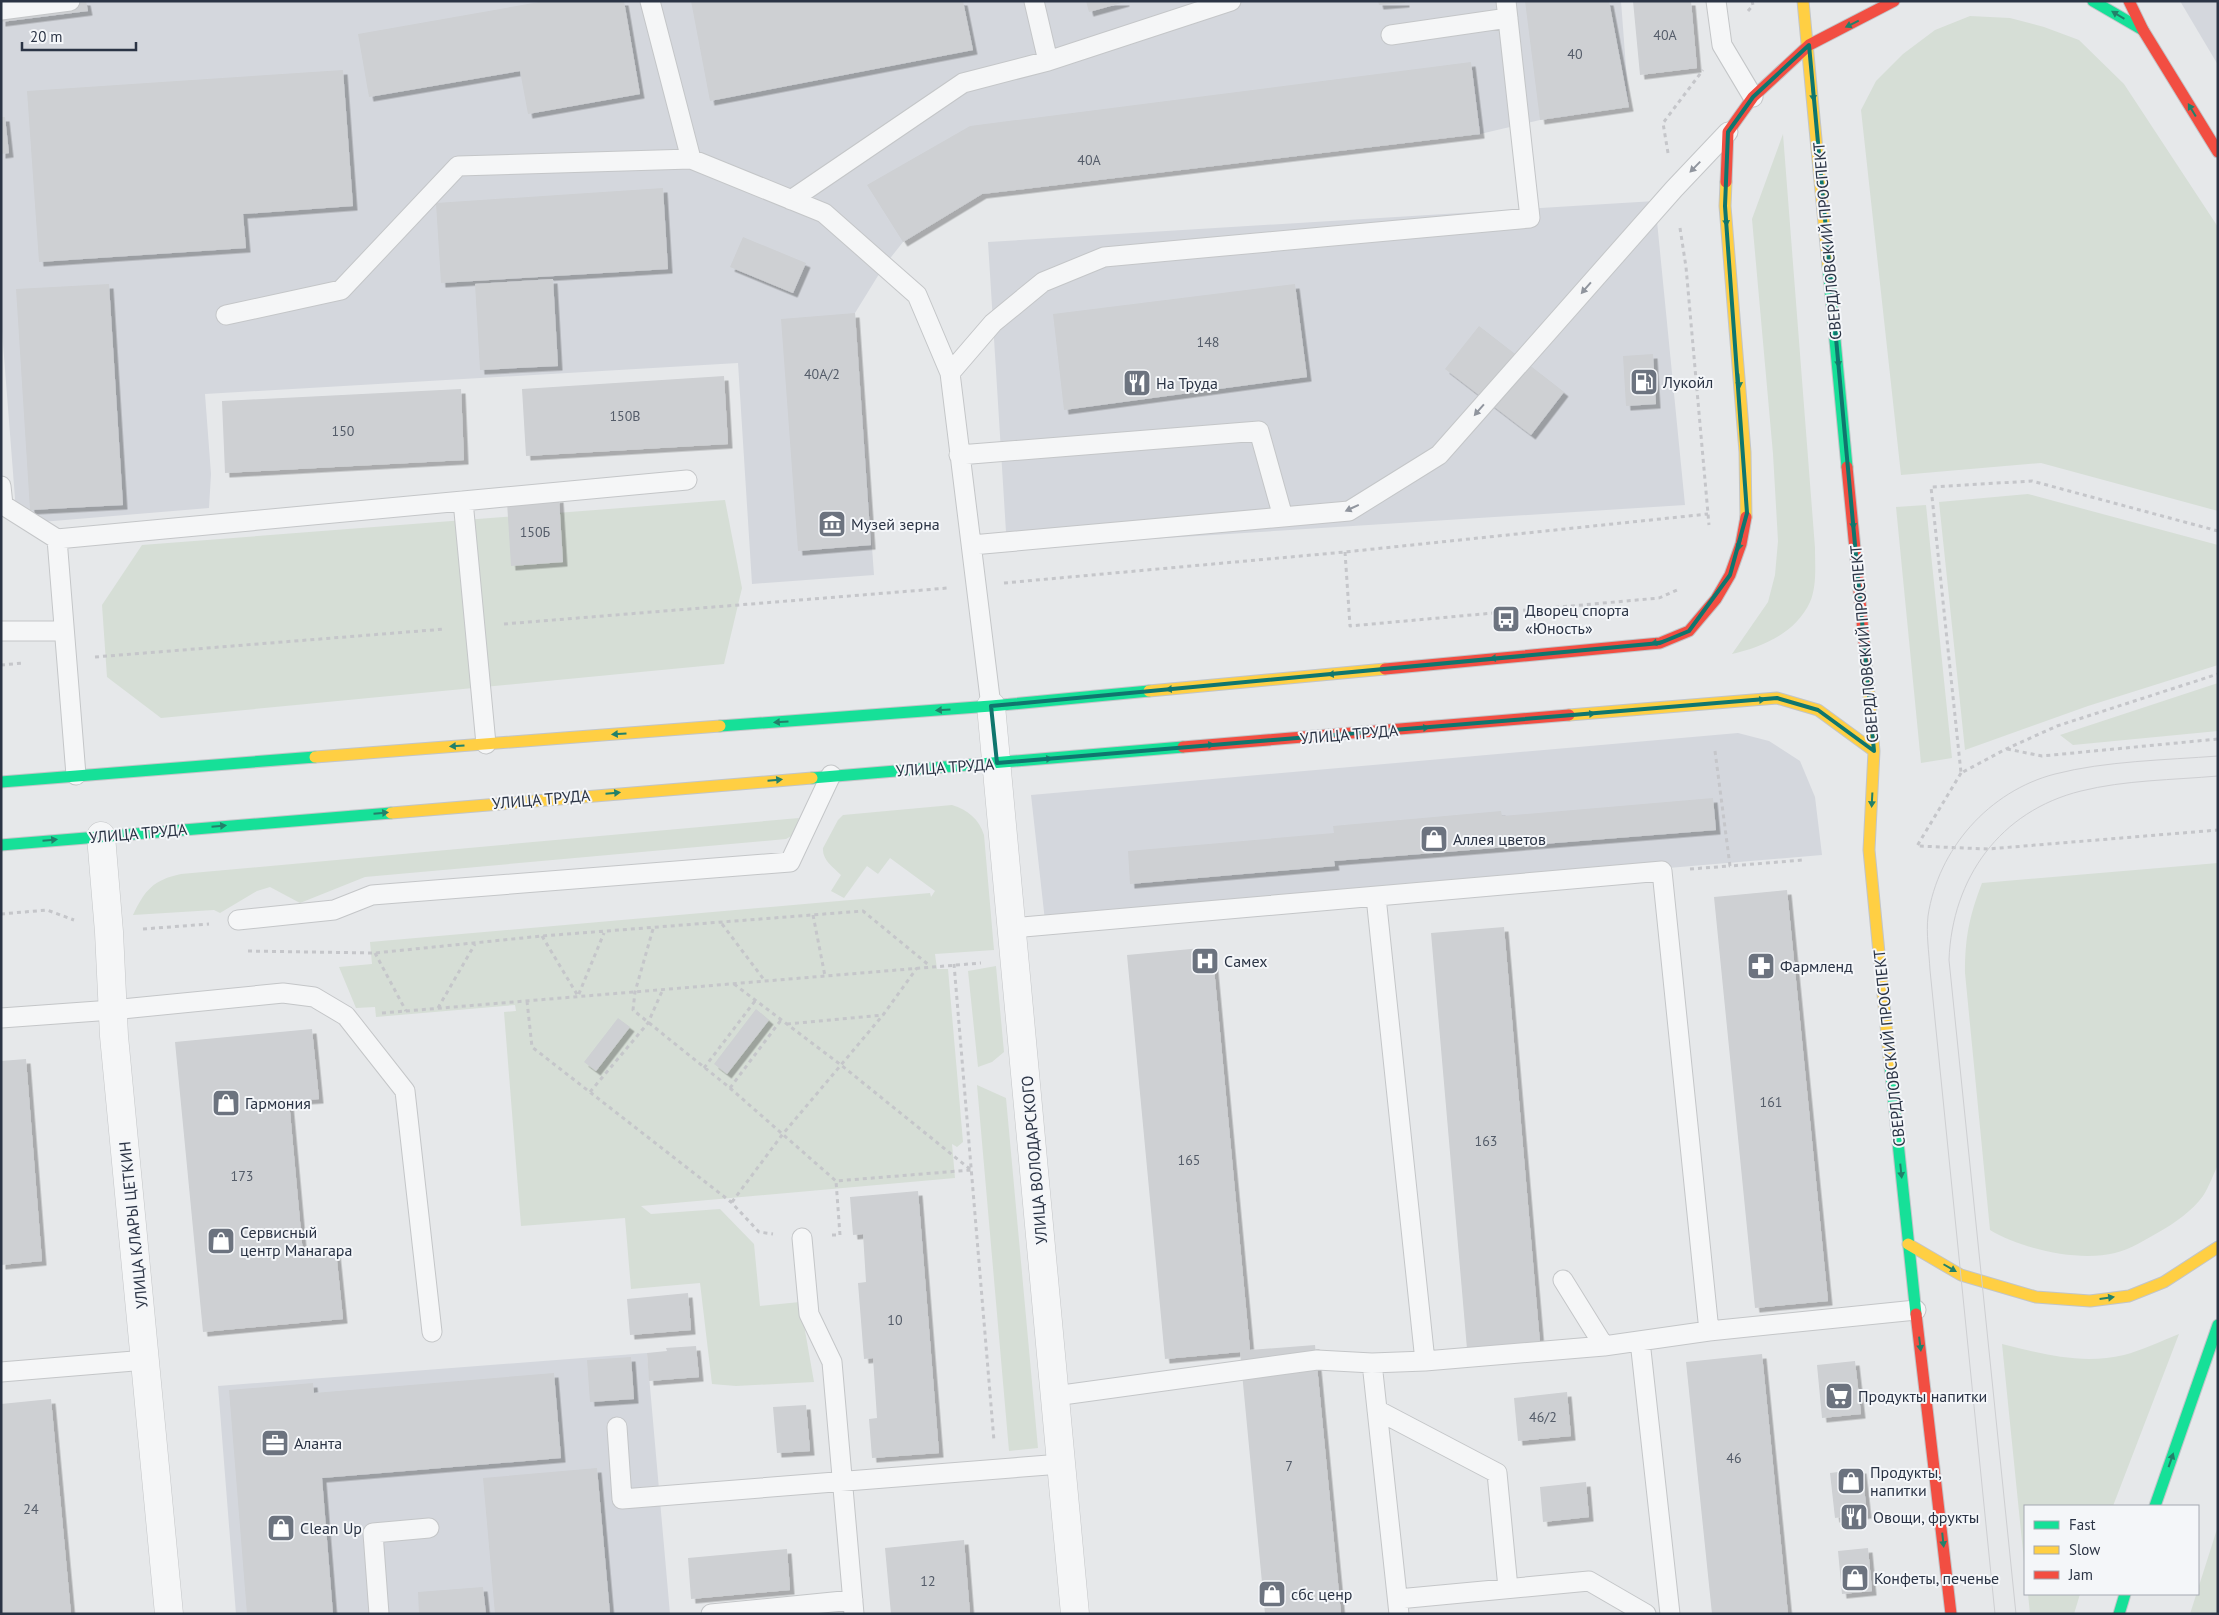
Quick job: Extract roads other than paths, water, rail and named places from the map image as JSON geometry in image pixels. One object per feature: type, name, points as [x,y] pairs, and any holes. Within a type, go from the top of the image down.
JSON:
[{"type":"main road","name":"СВЕРДЛОВСКИЙ ПРОСПЕКТ","points":[[1803,1],[1874,751],[1869,850],[1908,1244],[1951,1614]]},
{"type":"main road","points":[[1,782],[991,706],[1660,643],[1689,631],[1716,599],[1730,575],[1741,544],[1747,513],[1745,452],[1725,206],[1728,132],[1753,97],[1808,45],[1894,1]]},
{"type":"main road","points":[[2093,1],[2143,30]]},
{"type":"main road","points":[[2129,1],[2143,30],[2218,152]]},
{"type":"main road","name":"УЛИЦА ТРУДА","points":[[1,845],[1777,698],[1818,710],[1874,751]]},
{"type":"main road","points":[[1908,1244],[1961,1274],[2003,1288],[2036,1297],[2090,1301],[2129,1296],[2164,1282],[2218,1247]]},
{"type":"main road","points":[[2155,1505],[2218,1325]]},
{"type":"main road","points":[[2119,1614],[2125,1595]]},
{"type":"street","name":"УЛИЦА ВОЛОДАРСКОГО","points":[[991,706],[1076,1614]]},
{"type":"street","name":"УЛИЦА КЛАРЫ ЦЕТКИН","points":[[101,836],[109,932],[112,1010],[169,1614]]},
{"type":"lane","points":[[1,10],[70,1]]},
{"type":"lane","points":[[650,1],[691,159]]},
{"type":"lane","points":[[1034,1],[1048,61]]},
{"type":"lane","points":[[791,200],[964,83],[1048,61],[1231,1]]},
{"type":"lane","points":[[1716,1],[1722,45],[1753,97]]},
{"type":"lane","points":[[950,373],[994,323],[1043,282],[1104,256],[1530,218],[1507,10],[1391,35]]},
{"type":"lane","points":[[972,544],[1349,512],[1439,455],[1674,189],[1728,132]]},
{"type":"lane","points":[[226,315],[341,290],[458,166],[691,159],[824,214],[917,295],[950,373],[991,706]]},
{"type":"lane","points":[[959,455],[1259,431],[1283,518]]},
{"type":"lane","points":[[1,486],[3,505],[57,539],[687,480]]},
{"type":"lane","points":[[463,501],[486,744]]},
{"type":"lane","points":[[57,539],[76,775]]},
{"type":"lane","points":[[1,631],[64,632]]},
{"type":"lane","points":[[238,920],[334,910],[372,894],[790,862],[831,775]]},
{"type":"lane","points":[[1012,928],[1662,871],[1709,1331]]},
{"type":"lane","points":[[1376,897],[1425,1361]]},
{"type":"lane","points":[[1,1018],[112,1010],[283,993],[314,997],[346,1016],[405,1091],[432,1332]]},
{"type":"lane","points":[[711,1614],[854,1607],[832,1362],[808,1314],[802,1238]]},
{"type":"lane","points":[[1563,1280],[1604,1346]]},
{"type":"lane","points":[[1056,1396],[1317,1360],[1372,1363],[1425,1361],[1604,1346],[1709,1331],[1916,1310]]},
{"type":"lane","points":[[1640,1341],[1670,1614]]},
{"type":"lane","points":[[1,1372],[146,1360]]},
{"type":"lane","points":[[1372,1363],[1399,1606],[1508,1588],[1589,1582],[1646,1614]]},
{"type":"lane","points":[[1377,1410],[1497,1473],[1508,1588]]},
{"type":"lane","points":[[616,1427],[622,1500],[1061,1464]]},
{"type":"lane","points":[[379,1614],[373,1533],[429,1528]]},
{"type":"tram line","points":[[1995,1614],[1927,936],[1928,916],[1934,891],[1943,868],[1955,846],[1970,826],[1988,809],[2009,794],[2031,782],[2055,774],[2094,766],[2218,756]]},
{"type":"tram line","points":[[2016,1614],[1949,960],[1952,930],[1960,902],[1971,876],[1986,852],[2004,832],[2027,814],[2052,801],[2098,787],[2132,782],[2218,776]]},
{"type":"place","name":"Лукойл","points":[[1644,382]]},
{"type":"place","name":"На Труда","points":[[1137,383]]},
{"type":"place","name":"Музей зерна","points":[[832,524]]},
{"type":"place","name":"Дворец спорта «Юность»","points":[[1506,619]]},
{"type":"place","name":"Аллея цветов","points":[[1434,839]]},
{"type":"place","name":"Самех","points":[[1205,961]]},
{"type":"place","name":"Фармленд","points":[[1761,966]]},
{"type":"place","name":"Гармония","points":[[226,1103]]},
{"type":"place","name":"Сервисный центр Манагара","points":[[221,1241]]},
{"type":"place","name":"Продукты напитки","points":[[1839,1396]]},
{"type":"place","name":"Аланта","points":[[275,1443]]},
{"type":"place","name":"Продукты, напитки","points":[[1851,1481]]},
{"type":"place","name":"Овощи, фрукты","points":[[1854,1517]]},
{"type":"place","name":"Clean Up","points":[[281,1528]]},
{"type":"place","name":"Конфеты, печенье","points":[[1855,1578]]},
{"type":"place","name":"сбс ценр","points":[[1272,1594]]}]
